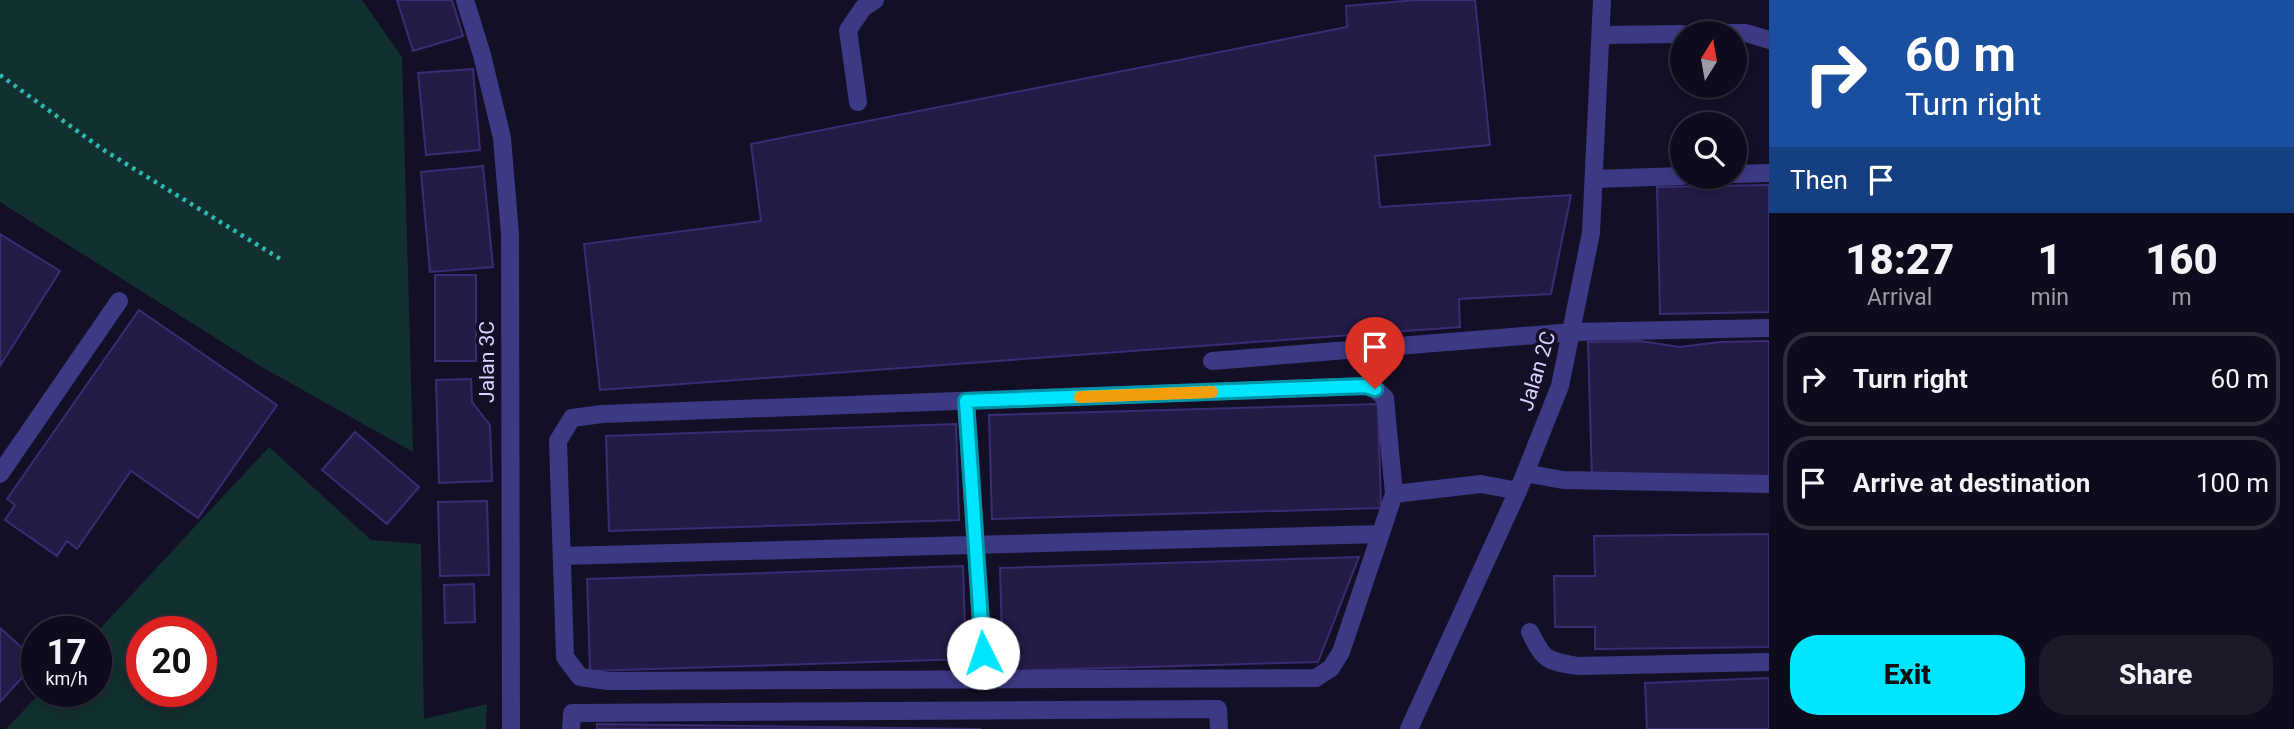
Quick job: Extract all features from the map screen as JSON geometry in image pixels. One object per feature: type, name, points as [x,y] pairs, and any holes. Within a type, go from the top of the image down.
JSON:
[{"type":"street","name":"Jalan 3C","points":[[465,0],[482,55],[502,138],[510,234],[511,729]]},
{"type":"street","points":[[858,102],[848,30],[863,8],[875,0]]},
{"type":"street","name":"Jalan 2C","points":[[1415,727],[1518,491],[1560,386],[1591,233],[1602,0]]},
{"type":"street","points":[[1747,33],[1769,40]]},
{"type":"street","points":[[1602,35],[1670,34]]},
{"type":"street","points":[[1747,174],[1769,173]]},
{"type":"street","points":[[1594,179],[1670,176]]},
{"type":"street","points":[[0,474],[119,301]]},
{"type":"street","points":[[1212,361],[1573,332],[1769,328]]},
{"type":"street","points":[[1366,386],[1375,389],[1385,398],[1394,494],[1341,652],[1331,668],[1316,678],[607,681],[580,677],[565,657],[558,441],[572,418],[602,414],[966,401],[1366,386]]},
{"type":"street","points":[[966,401],[985,679]]},
{"type":"street","points":[[1525,472],[1563,480],[1769,484]]},
{"type":"street","points":[[1394,494],[1481,484],[1518,491]]},
{"type":"street","points":[[562,556],[1381,534]]},
{"type":"street","points":[[1530,632],[1540,653],[1553,662],[1578,666],[1769,662]]},
{"type":"street","points":[[572,729],[572,713],[1218,709],[1219,729]]},
{"type":"path","points":[[0,75],[102,149],[282,260]]},
{"type":"green space","points":[[0,0],[362,0],[402,57],[413,452],[260,366],[0,202]]},
{"type":"green space","points":[[269,447],[371,540],[421,544],[424,719],[487,704],[486,729],[6,729],[27,707],[112,707],[112,616]]},
{"type":"building","points":[[397,0],[452,0],[463,36],[413,51]]},
{"type":"building","points":[[1417,0],[1475,0],[1490,145],[1375,156],[1380,207],[1571,195],[1551,294],[1459,299],[1460,327],[600,390],[584,244],[761,221],[751,144],[1347,27],[1346,6]]},
{"type":"building","points":[[473,69],[480,150],[426,155],[418,73]]},
{"type":"building","points":[[483,166],[493,267],[430,272],[421,172]]},
{"type":"building","points":[[1747,185],[1769,185],[1769,312],[1660,314],[1657,187],[1747,189]]},
{"type":"building","points":[[0,234],[60,271],[0,366]]},
{"type":"building","points":[[435,275],[476,275],[476,361],[435,361]]},
{"type":"building","points":[[139,310],[277,405],[198,518],[131,471],[77,549],[67,541],[57,556],[5,520],[15,505],[7,499]]},
{"type":"building","points":[[1640,341],[1680,347],[1720,342],[1769,341],[1769,476],[1592,480],[1588,342]]},
{"type":"building","points":[[471,379],[472,402],[490,425],[492,481],[439,483],[436,380]]},
{"type":"building","points":[[1378,404],[1381,508],[992,519],[989,415]]},
{"type":"building","points":[[956,424],[959,520],[609,531],[606,436]]},
{"type":"building","points":[[355,432],[419,487],[387,524],[322,470]]},
{"type":"building","points":[[487,501],[489,575],[440,576],[438,502]]},
{"type":"building","points":[[1769,534],[1769,647],[1595,649],[1595,627],[1555,627],[1554,576],[1595,576],[1594,536]]},
{"type":"building","points":[[1359,557],[1318,662],[1003,671],[1000,568]]},
{"type":"building","points":[[963,566],[966,659],[590,671],[587,579]]},
{"type":"building","points":[[474,584],[475,622],[445,623],[444,585]]},
{"type":"building","points":[[0,628],[21,647],[21,679],[0,702]]},
{"type":"building","points":[[1769,678],[1769,729],[1647,729],[1645,683]]},
{"type":"building","points":[[597,724],[981,729],[597,729]]},
{"type":"slow traffic","points":[[1080,397],[1212,392]]},
{"type":"route","points":[[983,653],[966,401],[1366,386],[1375,389]]}]
